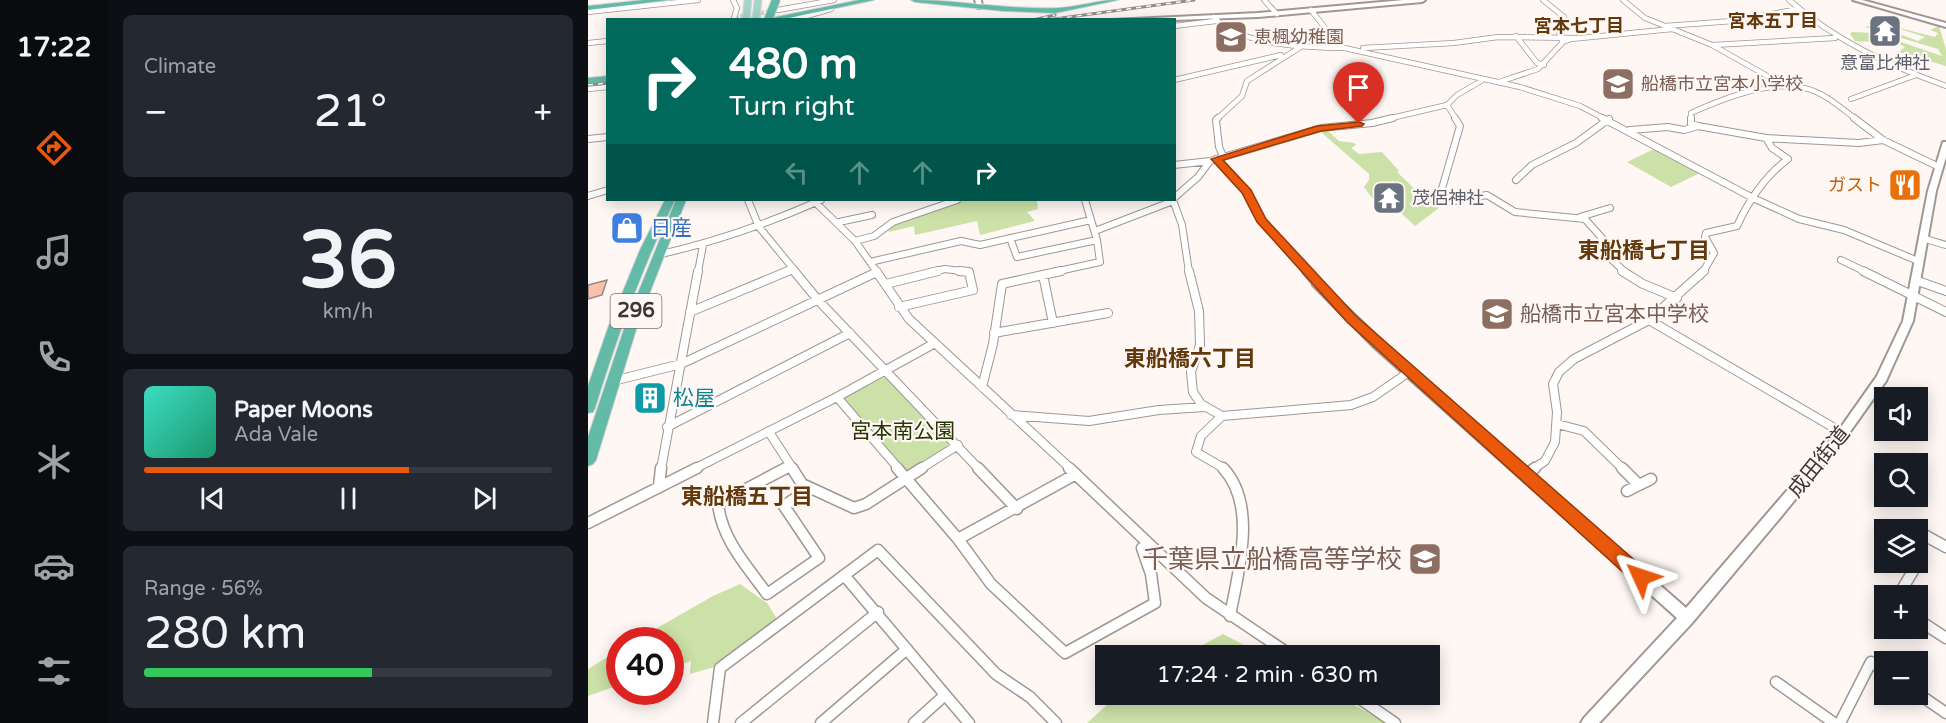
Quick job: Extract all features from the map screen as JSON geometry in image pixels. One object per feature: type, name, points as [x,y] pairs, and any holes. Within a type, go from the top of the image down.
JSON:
[{"type":"highway","points":[[588,7],[609,0]]},
{"type":"highway","points":[[588,7],[642,0]]},
{"type":"highway","points":[[588,7],[622,2],[665,0]]},
{"type":"highway","points":[[767,18],[777,0]]},
{"type":"highway","points":[[776,18],[870,0]]},
{"type":"highway","points":[[915,0],[979,3],[998,12],[994,18]]},
{"type":"highway","points":[[1022,18],[1114,0]]},
{"type":"highway","points":[[990,8],[1061,10]]},
{"type":"highway","points":[[588,81],[606,79]]},
{"type":"highway","name":"296","points":[[588,408],[627,297],[653,232],[669,201]]},
{"type":"highway","name":"296","points":[[588,460],[657,255],[681,201]]},
{"type":"main road","points":[[746,18],[748,0]]},
{"type":"main road","points":[[756,18],[758,0]]},
{"type":"street","points":[[588,7],[698,0]]},
{"type":"street","points":[[733,0],[737,8],[734,18]]},
{"type":"street","points":[[781,10],[834,0]]},
{"type":"street","points":[[1264,0],[1277,14]]},
{"type":"street","points":[[1176,19],[1215,19],[1422,0]]},
{"type":"street","points":[[1543,0],[1564,17],[1558,27],[1562,39]]},
{"type":"street","points":[[1623,0],[1640,15],[1712,45],[1787,87]]},
{"type":"street","points":[[1789,0],[1835,38],[1876,61],[1946,86]]},
{"type":"street","points":[[1856,0],[1945,23],[1946,35]]},
{"type":"street","points":[[793,18],[853,2]]},
{"type":"street","points":[[1664,26],[1733,21],[1798,9]]},
{"type":"street","points":[[1311,10],[1338,46],[1499,82],[1580,106],[1609,119],[1661,151],[1752,198],[1799,219],[1844,230],[1918,261]]},
{"type":"street","points":[[1176,26],[1215,19],[1249,36],[1302,45],[1346,48],[1516,36],[1562,39],[1672,29]]},
{"type":"street","points":[[1516,36],[1537,63],[1544,64]]},
{"type":"street","points":[[1712,45],[1835,38]]},
{"type":"street","points":[[1499,82],[1535,71],[1544,64],[1562,39]]},
{"type":"street","points":[[588,44],[606,41]]},
{"type":"street","points":[[1176,80],[1281,55],[1302,45]]},
{"type":"street","points":[[1223,156],[1219,147],[1216,120],[1242,96],[1247,81],[1268,70],[1281,55]]},
{"type":"street","points":[[1851,99],[1886,84],[1916,75]]},
{"type":"street","points":[[1176,165],[1213,160],[1321,128],[1372,123],[1447,105],[1457,95],[1483,80]]},
{"type":"street","points":[[588,89],[606,87]]},
{"type":"street","points":[[1883,140],[1859,142],[1766,138],[1691,124],[1691,113],[1724,98],[1787,87],[1804,88],[1831,100],[1883,140],[1940,167]]},
{"type":"street","points":[[1447,105],[1460,126],[1441,192],[1443,203],[1486,195],[1515,212],[1580,217],[1610,208]]},
{"type":"street","points":[[1516,180],[1532,165],[1576,142],[1609,119]]},
{"type":"street","points":[[1629,130],[1668,127],[1684,130],[1698,126]]},
{"type":"street","points":[[588,139],[606,137]]},
{"type":"street","points":[[1527,474],[1551,453],[1557,424],[1553,384],[1559,372],[1574,359],[1649,320],[1701,276],[1713,259],[1714,253],[1705,237],[1706,233],[1737,226],[1768,174],[1788,159],[1772,148],[1766,138]]},
{"type":"street","name":"成田街道","points":[[1589,723],[1688,618],[1844,433],[1891,362],[1908,321],[1922,238],[1946,149]]},
{"type":"street","points":[[1176,198],[1213,160]]},
{"type":"street","points":[[1213,160],[1247,192],[1261,220],[1318,285],[1409,372],[1688,618]]},
{"type":"street","points":[[588,196],[606,191]]},
{"type":"street","points":[[748,201],[759,227],[818,300],[1017,509]]},
{"type":"street","points":[[657,255],[703,245],[759,227],[817,201],[855,241],[878,272],[899,307],[936,344],[1206,598],[1275,645]]},
{"type":"street","points":[[855,241],[874,236],[893,222],[954,201]]},
{"type":"street","points":[[982,387],[1002,284],[1100,262],[1095,231],[1085,201]]},
{"type":"street","points":[[1095,231],[1119,224],[1157,204],[1170,201]]},
{"type":"street","points":[[1174,201],[1182,225],[1185,257],[1199,311],[1200,345],[1191,372],[1193,392],[1205,407],[1222,416]]},
{"type":"street","points":[[838,222],[872,215]]},
{"type":"street","points":[[1580,217],[1594,226],[1618,268],[1643,284],[1677,298]]},
{"type":"street","points":[[870,262],[961,241],[980,245],[1091,220]]},
{"type":"street","points":[[1010,238],[1017,257],[1097,240]]},
{"type":"street","points":[[1922,238],[1946,245]]},
{"type":"street","points":[[659,486],[667,427],[703,245]]},
{"type":"street","points":[[1841,260],[1946,312]]},
{"type":"street","points":[[690,312],[792,269]]},
{"type":"street","points":[[885,284],[945,269],[969,272],[973,290],[899,307]]},
{"type":"street","points":[[613,381],[681,364],[878,272]]},
{"type":"street","points":[[1043,275],[1053,323]]},
{"type":"street","points":[[1915,280],[1946,291]]},
{"type":"street","points":[[994,333],[1108,313]]},
{"type":"street","points":[[1649,320],[1844,433]]},
{"type":"street","points":[[667,427],[850,333]]},
{"type":"street","points":[[588,523],[769,432],[936,344]]},
{"type":"street","points":[[1230,616],[1243,524],[1239,502],[1227,471],[1196,452],[1196,442],[1209,426],[1222,416],[1351,405],[1373,397],[1409,372]]},
{"type":"street","points":[[837,397],[958,539],[991,584],[1065,653],[1155,603],[1151,574],[1142,548],[1148,545]]},
{"type":"street","points":[[1011,415],[1069,422],[1104,420],[1159,410],[1205,407]]},
{"type":"street","points":[[1557,424],[1584,431],[1639,485]]},
{"type":"street","points":[[769,432],[790,466],[809,489],[854,508],[866,504],[958,445]]},
{"type":"street","points":[[790,466],[718,504],[718,517],[740,556],[767,594],[819,558],[784,506],[809,489]]},
{"type":"street","points":[[958,539],[1017,509],[1076,474]]},
{"type":"street","points":[[1627,491],[1651,479]]},
{"type":"street","points":[[1928,537],[1946,547]]},
{"type":"street","points":[[712,723],[720,668],[878,550],[996,674],[1030,697],[1056,723]]},
{"type":"street","points":[[844,575],[878,612],[969,723]]},
{"type":"street","points":[[741,723],[878,612]]},
{"type":"street","points":[[1928,626],[1946,638]]},
{"type":"street","points":[[821,723],[907,650]]},
{"type":"street","points":[[1840,723],[1871,662],[1874,664]]},
{"type":"street","points":[[1776,682],[1834,723]]},
{"type":"street","points":[[914,723],[945,695]]},
{"type":"street","points":[[1928,700],[1946,712]]},
{"type":"street","points":[[1369,705],[1395,723]]},
{"type":"green space","points":[[1873,24],[1918,41],[1925,37],[1888,25],[1935,37],[1938,33],[1930,30],[1939,26],[1946,49],[1946,66],[1899,52],[1905,47],[1901,45],[1855,41],[1850,34],[1852,32],[1875,33],[1942,56],[1938,49],[1865,27]]},
{"type":"green space","points":[[1327,130],[1339,141],[1354,143],[1356,145],[1351,148],[1359,154],[1382,152],[1399,171],[1397,172],[1426,200],[1438,200],[1439,208],[1415,226],[1401,213],[1384,214],[1364,187],[1369,180],[1369,174],[1321,132]],"holes":[[[1393,181],[1403,188],[1395,196],[1397,202],[1383,202],[1375,194],[1375,187]]]},
{"type":"green space","points":[[1654,149],[1702,172],[1671,187],[1627,162]]},
{"type":"green space","points":[[957,201],[1037,201],[1038,209],[1027,212],[1035,221],[980,235],[977,221],[915,235],[914,226],[889,232],[888,226]]},
{"type":"green space","name":"宮本南公園","points":[[885,377],[948,443],[947,447],[910,472],[905,471],[845,399]]},
{"type":"green space","points":[[740,584],[767,603],[776,617],[774,623],[714,667],[690,674],[691,661],[684,663],[684,627],[659,627],[713,596]]},
{"type":"green space","points":[[1223,634],[1244,645],[1203,645]]},
{"type":"green space","points":[[606,658],[606,690],[588,696],[588,669]]},
{"type":"green space","points":[[1107,705],[1354,705],[1386,723],[1087,723]]},
{"type":"building","points":[[607,280],[602,295],[588,299],[588,285]]},
{"type":"building","name":"松屋","points":[[664,391],[662,399],[636,406],[638,397]]},
{"type":"tunnel","points":[[734,18],[777,10]]},
{"type":"railway","points":[[1062,18],[1194,0]]},
{"type":"railway","points":[[1042,18],[1055,15]]},
{"type":"railway","points":[[588,85],[606,83]]},
{"type":"place","name":"意富比神社","points":[[1885,31]]},
{"type":"place","name":"恵楓幼稚園","points":[[1231,37]]},
{"type":"place","name":"船橋市立宮本小学校","points":[[1618,84]]},
{"type":"place","name":"ガスト","points":[[1905,185]]},
{"type":"place","name":"茂侶神社","points":[[1389,198]]},
{"type":"place","name":"日産","points":[[627,228]]},
{"type":"place","name":"船橋市立宮本中学校","points":[[1497,314]]},
{"type":"place","name":"松屋","points":[[650,398]]},
{"type":"place","name":"千葉県立船橋高等学校","points":[[1425,559]]},
{"type":"district","name":"宮本五丁目","points":[[1773,21]]},
{"type":"district","name":"宮本七丁目","points":[[1579,26]]},
{"type":"district","name":"東船橋七丁目","points":[[1644,251]]},
{"type":"district","name":"東船橋六丁目","points":[[1190,359]]},
{"type":"district","name":"東船橋五丁目","points":[[747,497]]},
{"type":"route","points":[[1359,124],[1321,128],[1216,159],[1247,192],[1261,220],[1351,319],[1641,577]]}]
